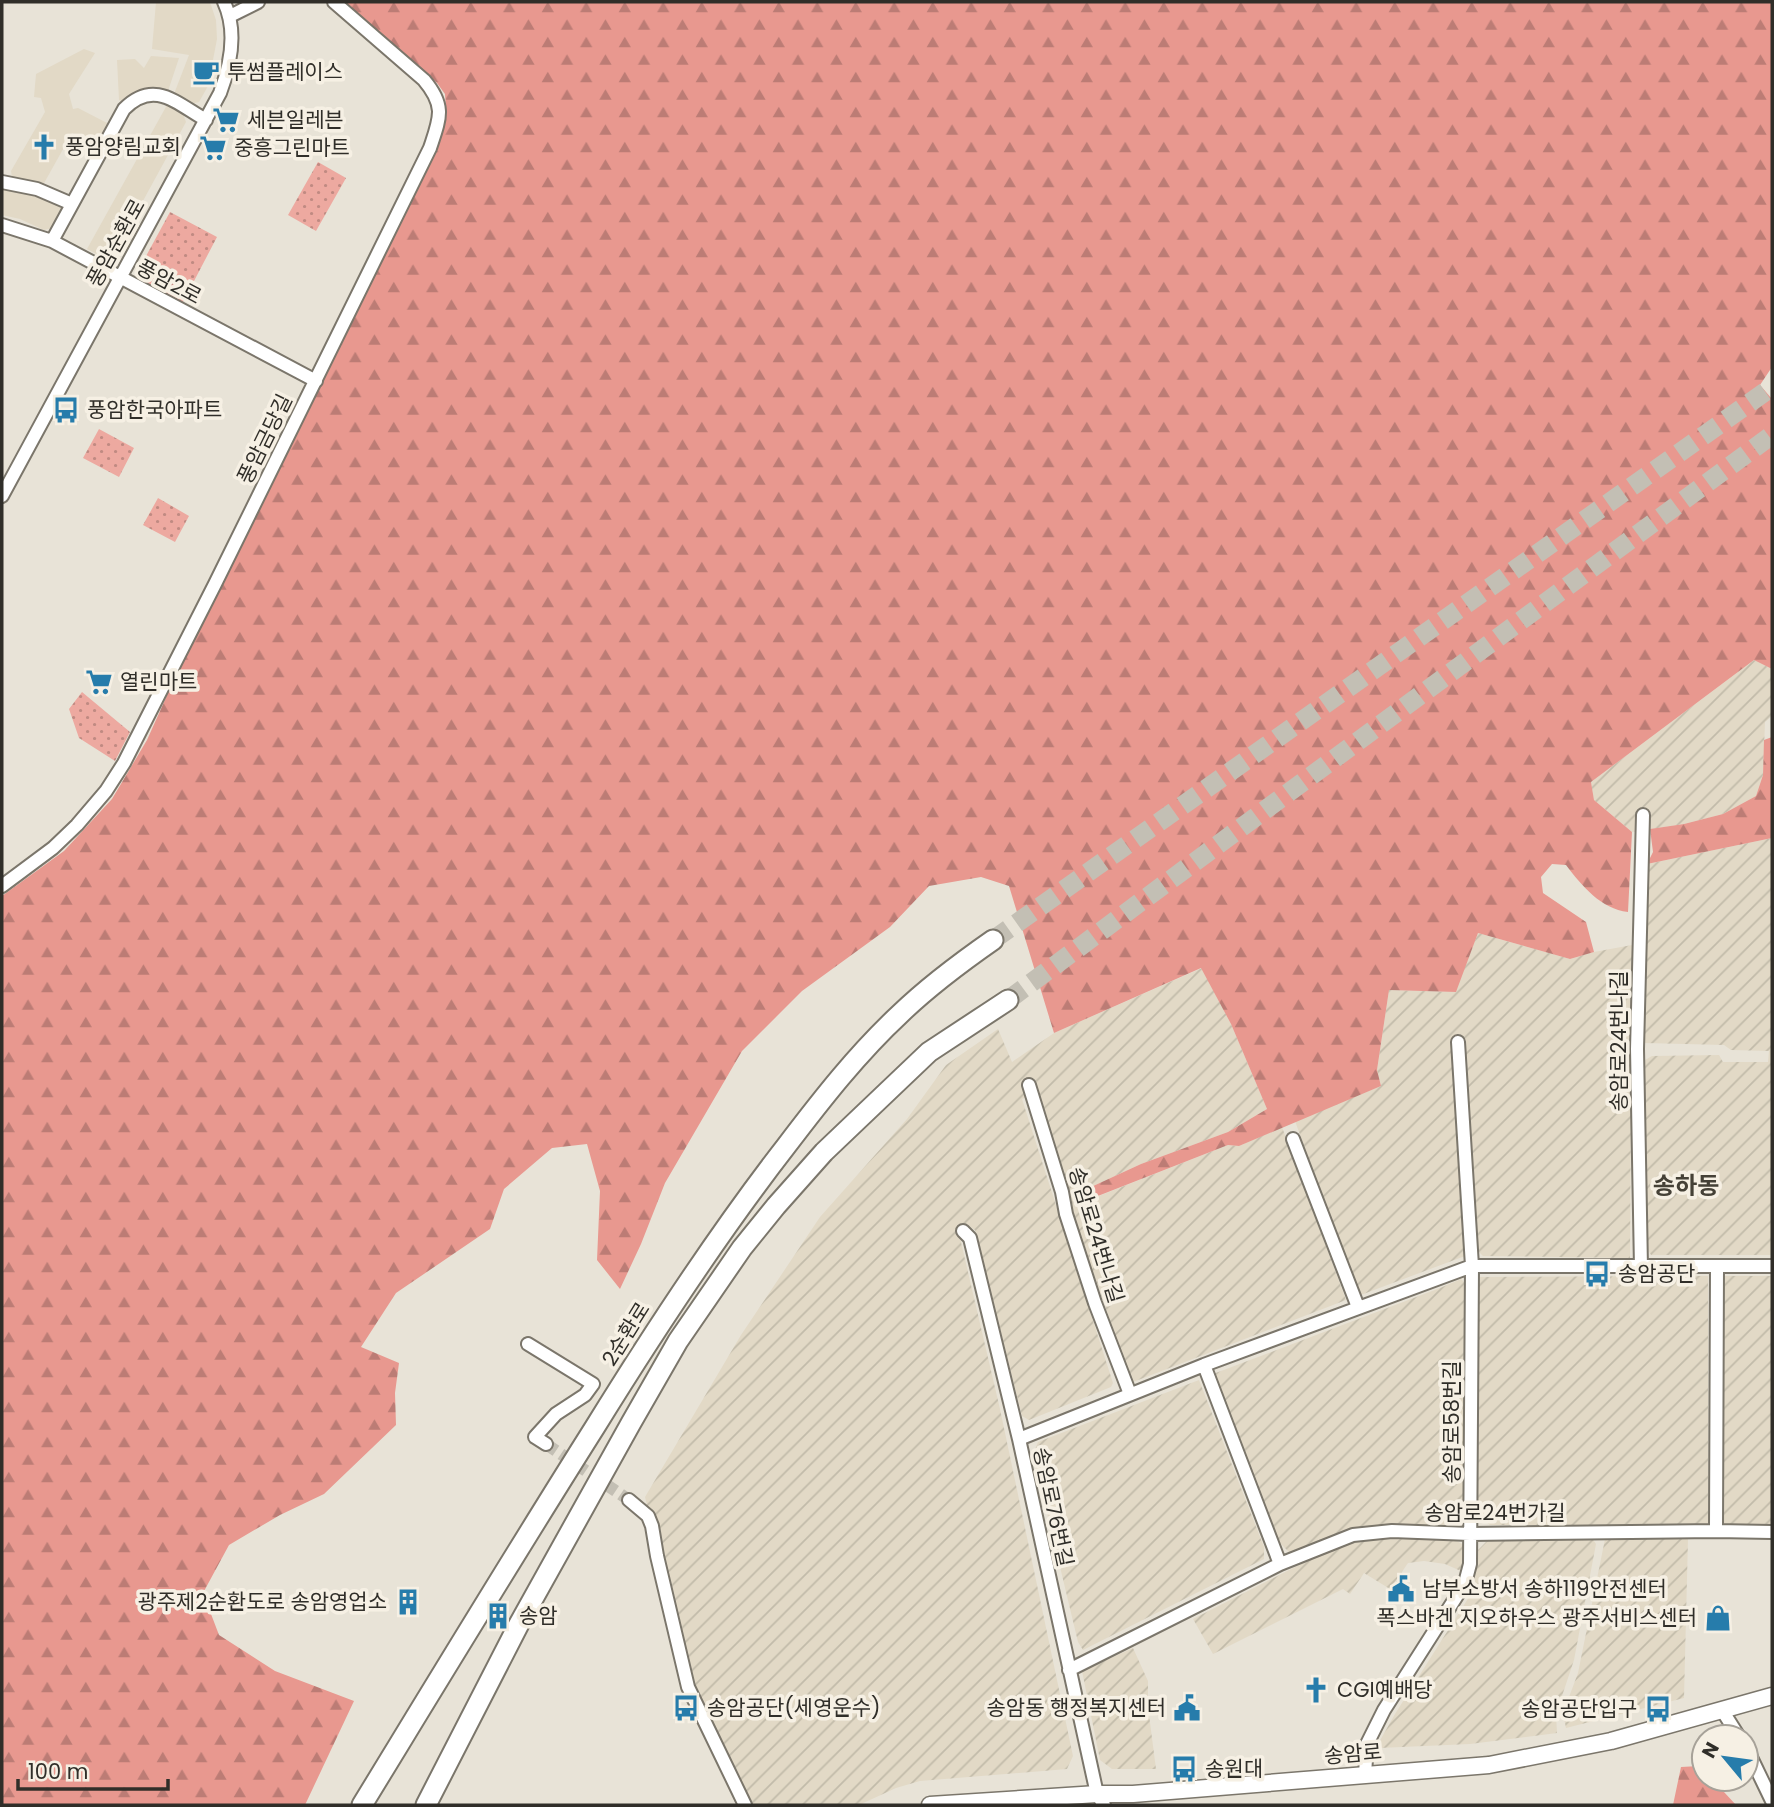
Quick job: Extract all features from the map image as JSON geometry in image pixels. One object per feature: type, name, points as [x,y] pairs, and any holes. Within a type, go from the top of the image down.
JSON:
[{"type":"highway","name":"2순환로","points":[[362,1805],[662,1319],[764,1174],[821,1100],[890,1023],[939,979],[993,940]]},
{"type":"highway","points":[[425,1805],[519,1625],[678,1341],[719,1281],[775,1206],[824,1152],[929,1052],[1007,1000]]},
{"type":"main road","name":"송암로","points":[[930,1805],[956,1802],[1099,1802],[1133,1794],[1489,1765],[1560,1753],[1772,1696]]},
{"type":"street","name":"풍암순환로","points":[[2,496],[220,93],[229,71],[230,16],[224,2]]},
{"type":"street","points":[[230,16],[258,2]]},
{"type":"street","name":"풍암금당길","points":[[2,886],[53,848],[77,825],[106,791],[124,763],[430,148],[440,108],[436,94],[424,80],[334,2]]},
{"type":"street","points":[[52,241],[124,110],[133,100],[145,94],[157,94],[206,120]]},
{"type":"street","points":[[2,182],[37,188],[72,204]]},
{"type":"street","name":"풍암2로","points":[[2,225],[52,241],[316,381]]},
{"type":"street","name":"송암로24번나길","points":[[1641,1268],[1637,1049],[1643,815]]},
{"type":"street","name":"송암로58번길","points":[[1365,1774],[1367,1744],[1384,1710],[1465,1583],[1470,1564],[1472,1266],[1458,1042]]},
{"type":"street","name":"송암로24번나길","points":[[1029,1085],[1062,1192],[1066,1214],[1130,1394]]},
{"type":"street","points":[[1293,1139],[1358,1307]]},
{"type":"street","name":"송암로76번길","points":[[963,1231],[970,1238],[1018,1439],[1099,1802]]},
{"type":"street","points":[[1018,1439],[1204,1365],[1472,1266],[1772,1266]]},
{"type":"street","points":[[1716,1531],[1717,1267]]},
{"type":"street","points":[[528,1344],[593,1384],[585,1395],[556,1414],[535,1437],[546,1444]]},
{"type":"street","points":[[1204,1365],[1280,1564]]},
{"type":"street","points":[[629,1500],[648,1516],[652,1526],[688,1687],[745,1805]]},
{"type":"street","name":"송암로24번가길","points":[[1069,1670],[1280,1564],[1353,1535],[1392,1531],[1470,1534],[1772,1532]]},
{"type":"street","points":[[1722,1710],[1731,1723]]},
{"type":"street","points":[[1760,1776],[1772,1801]]},
{"type":"shaded area","points":[[156,2],[209,2],[211,5],[216,20],[217,39],[208,86],[199,102],[190,104],[174,94],[189,55],[152,49]]},
{"type":"shaded area","points":[[84,49],[95,53],[69,94],[73,109],[78,108],[109,124],[97,146],[72,133],[43,185],[12,177],[11,171],[45,112],[41,98],[34,97],[36,74]]},
{"type":"shaded area","points":[[151,56],[179,58],[168,91],[154,90],[123,102],[119,100],[117,60],[135,59],[144,68]]},
{"type":"shaded area","points":[[167,105],[183,114],[186,122],[114,254],[104,258],[87,249]]},
{"type":"shaded area","points":[[318,162],[346,178],[316,231],[288,215]]},
{"type":"shaded area","points":[[2,188],[47,198],[60,204],[63,210],[53,228],[44,230],[20,219],[2,215]]},
{"type":"shaded area","points":[[170,212],[217,237],[182,304],[142,282],[139,269]]},
{"type":"shaded area","points":[[99,429],[134,448],[119,477],[83,458]]},
{"type":"shaded area","points":[[158,498],[189,516],[175,542],[143,525]]},
{"type":"shaded area","points":[[1754,660],[1772,669],[1772,716],[1765,722],[1763,775],[1756,796],[1723,814],[1684,824],[1632,832],[1594,800],[1591,782]]},
{"type":"shaded area","points":[[82,692],[130,732],[115,761],[79,738],[69,709]]},
{"type":"shaded area","points":[[1772,838],[1772,1255],[1651,1255],[1645,1244],[1645,1060],[1652,1056],[1719,1055],[1723,1062],[1768,1062],[1769,1051],[1731,1050],[1724,1045],[1644,1043],[1647,864]]},
{"type":"shaded area","points":[[1478,933],[1570,959],[1632,945],[1630,1258],[1483,1256],[1476,1249],[1467,1056],[1456,1057],[1465,1256],[1358,1296],[1295,1121],[1381,1086],[1377,1070],[1389,990],[1455,992]]},
{"type":"shaded area","points":[[1202,968],[1231,1024],[1267,1109],[1228,1132],[1141,1164],[1078,1193],[1081,1203],[1228,1145],[1239,1146],[1282,1127],[1346,1300],[1133,1382],[1033,1094],[1022,1099],[1113,1383],[1111,1387],[1029,1420],[1022,1416],[975,1230],[966,1224],[957,1225],[1000,1409],[1073,1756],[1067,1769],[920,1781],[896,1788],[859,1805],[750,1805],[690,1683],[645,1497],[741,1335],[820,1217],[907,1119],[946,1065],[998,1029],[1012,1062],[1054,1033]]},
{"type":"shaded area","points":[[1708,1276],[1708,1525],[1490,1525],[1478,1516],[1479,1277]]},
{"type":"shaded area","points":[[1723,1276],[1772,1276],[1772,1525],[1720,1525]]},
{"type":"shaded area","points":[[1461,1279],[1464,1282],[1463,1512],[1452,1525],[1352,1528],[1290,1553],[1278,1541],[1213,1374]]},
{"type":"shaded area","points":[[1199,1380],[1264,1547],[1264,1559],[1083,1650],[1078,1642],[1033,1454],[1038,1442]]},
{"type":"shaded area","points":[[1452,1538],[1467,1547],[1463,1572],[1445,1564],[1424,1561],[1408,1563],[1390,1589],[1364,1573],[1350,1594],[1343,1589],[1213,1654],[1193,1619],[1338,1545],[1363,1540]]},
{"type":"shaded area","points":[[1592,1538],[1596,1544],[1574,1660],[1556,1714],[1557,1733],[1470,1744],[1379,1748],[1378,1744],[1395,1714],[1469,1597],[1474,1585],[1474,1554],[1489,1539]]},
{"type":"shaded area","points":[[1605,1539],[1688,1539],[1684,1698],[1566,1728],[1563,1713],[1578,1673]]},
{"type":"shaded area","points":[[1133,1648],[1148,1681],[1148,1707],[1156,1769],[1112,1769],[1100,1760],[1082,1671]]},
{"type":"green space","points":[[344,2],[1772,2],[1772,367],[1760,385],[1772,399],[1772,669],[1754,660],[1591,782],[1594,800],[1632,832],[1628,912],[1601,901],[1566,865],[1552,864],[1541,877],[1543,893],[1586,922],[1594,952],[1570,959],[1478,933],[1456,992],[1389,990],[1377,1070],[1381,1086],[1239,1146],[1228,1145],[1080,1203],[1078,1193],[1141,1164],[1228,1132],[1267,1109],[1231,1024],[1201,968],[1054,1033],[1009,886],[981,877],[929,886],[890,927],[802,991],[742,1051],[665,1183],[620,1289],[597,1260],[600,1191],[587,1144],[552,1148],[504,1189],[490,1229],[396,1293],[361,1347],[399,1363],[395,1393],[396,1425],[324,1494],[280,1515],[229,1545],[203,1593],[219,1635],[275,1671],[354,1701],[305,1805],[2,1805],[2,896],[64,851],[112,799],[147,740],[396,228],[437,150],[445,124],[445,94],[437,83]]},
{"type":"green space","points":[[1772,737],[1772,838],[1647,864],[1653,852],[1650,829],[1723,814],[1756,796],[1763,775],[1764,740]]},
{"type":"green space","points":[[1690,1766],[1690,1793],[1725,1793],[1736,1805],[1673,1805],[1681,1767]]},
{"type":"tunnel","points":[[993,940],[1772,387]]},
{"type":"tunnel","points":[[1008,1000],[1772,435]]},
{"type":"tunnel","points":[[546,1444],[629,1500]]},
{"type":"place","name":"투썸플레이스","points":[[206,72]]},
{"type":"place","name":"세븐일레븐","points":[[226,120]]},
{"type":"place","name":"풍암양림교회","points":[[44,147]]},
{"type":"place","name":"중흥그린마트","points":[[213,148]]},
{"type":"place","name":"풍암한국아파트","points":[[66,410]]},
{"type":"place","name":"열린마트","points":[[99,682]]},
{"type":"place","name":"송암공단","points":[[1597,1274]]},
{"type":"place","name":"남부소방서 송하119안전센터","points":[[1401,1589]]},
{"type":"place","name":"광주제2순환도로 송암영업소","points":[[408,1602]]},
{"type":"place","name":"송암","points":[[498,1616]]},
{"type":"place","name":"폭스바겐 지오하우스 광주서비스센터","points":[[1718,1618]]},
{"type":"place","name":"CGI예배당","points":[[1316,1690]]},
{"type":"place","name":"송암공단(세영운수)","points":[[686,1708]]},
{"type":"place","name":"송암동 행정복지센터","points":[[1187,1708]]},
{"type":"place","name":"송암공단입구","points":[[1658,1709]]},
{"type":"place","name":"송원대","points":[[1184,1769]]},
{"type":"district","name":"송하동","points":[[1686,1186]]}]
